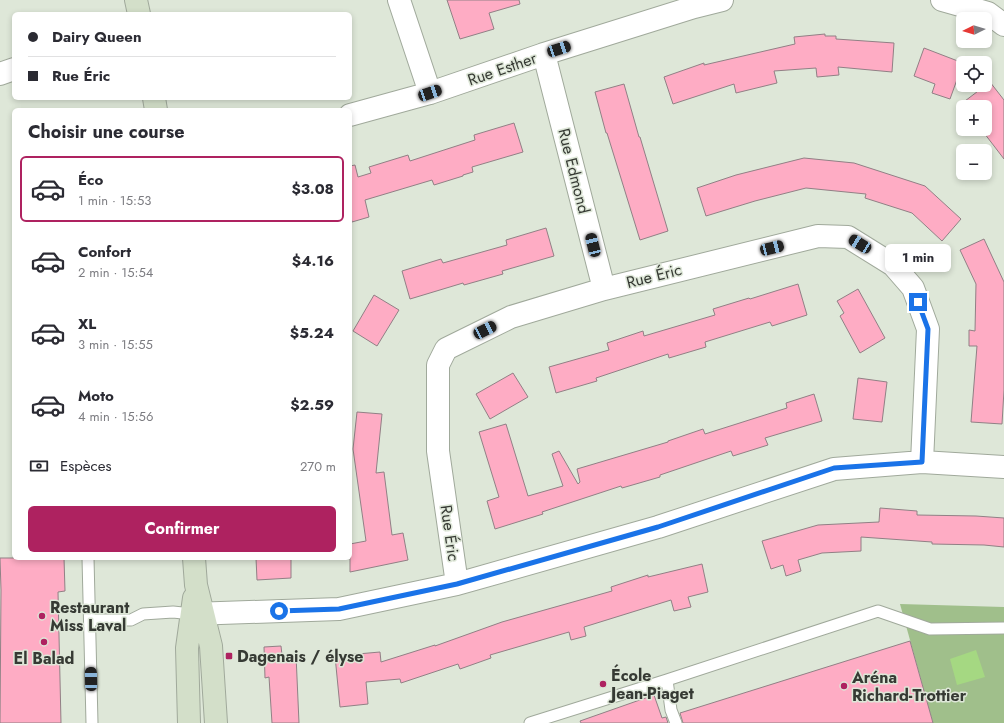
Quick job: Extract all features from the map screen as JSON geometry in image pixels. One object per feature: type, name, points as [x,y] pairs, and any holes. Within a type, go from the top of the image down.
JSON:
[{"type":"main road","points":[[136,0],[139,12]]},
{"type":"main road","points":[[189,723],[187,648],[197,614],[194,560]]},
{"type":"main road","points":[[197,614],[210,646],[216,723]]},
{"type":"street","points":[[399,0],[430,93]]},
{"type":"street","name":"Rue Esther","points":[[352,115],[430,93],[544,54],[694,7],[722,0]]},
{"type":"street","points":[[942,0],[988,13],[1004,25]]},
{"type":"street","name":"Rue Edmond","points":[[544,54],[604,289]]},
{"type":"street","points":[[0,74],[12,70]]},
{"type":"street","name":"Rue Éric","points":[[457,584],[438,451],[438,365],[446,349],[511,317],[604,289],[818,236],[848,237],[893,265],[908,282],[913,288],[928,329],[922,462]]},
{"type":"street","points":[[197,614],[339,609],[457,584],[658,527],[834,468],[922,462],[1004,467]]},
{"type":"lane","points":[[88,560],[92,723]]},
{"type":"lane","points":[[530,723],[878,611],[930,629],[1004,628]]},
{"type":"lane","points":[[90,620],[131,620],[143,614],[173,612],[197,614]]},
{"type":"lane","points":[[667,680],[671,710],[676,723]]},
{"type":"shaded area","points":[[900,604],[1004,607],[1004,723],[933,723]]},
{"type":"shaded area","points":[[976,650],[985,677],[957,685],[950,659]]},
{"type":"building","points":[[447,0],[519,0],[520,4],[489,13],[494,29],[460,39]]},
{"type":"building","points":[[825,34],[825,36],[836,36],[836,39],[894,43],[892,72],[838,67],[839,75],[817,77],[816,68],[774,71],[777,83],[736,93],[734,84],[673,104],[664,77],[704,63],[704,65],[795,44],[794,37]]},
{"type":"building","points":[[924,48],[956,60],[956,82],[950,99],[932,93],[935,84],[914,76]]},
{"type":"building","points":[[624,84],[668,231],[640,240],[606,133],[595,92]]},
{"type":"building","points":[[992,85],[1004,100],[1004,159],[986,136],[992,136],[992,100],[966,100],[977,92],[992,92]]},
{"type":"building","points":[[514,123],[523,152],[472,167],[473,172],[434,185],[432,180],[365,200],[369,217],[352,222],[352,166],[355,165],[358,177],[371,173],[369,167],[408,155],[410,161],[475,140],[474,135]]},
{"type":"building","points":[[804,158],[854,163],[925,186],[961,219],[942,241],[912,213],[865,198],[866,194],[806,188],[755,201],[706,216],[697,188],[736,175]]},
{"type":"building","points":[[546,228],[554,256],[502,271],[503,274],[464,285],[463,283],[410,299],[402,271],[441,259],[443,263],[507,245],[506,240]]},
{"type":"building","points":[[984,239],[1004,282],[1004,390],[1002,424],[971,422],[977,346],[969,346],[969,330],[975,331],[976,284],[960,250]]},
{"type":"building","points":[[798,284],[807,315],[772,326],[770,322],[705,342],[706,347],[669,358],[668,354],[596,378],[597,381],[556,393],[549,367],[609,350],[607,343],[643,331],[644,336],[715,315],[713,309]]},
{"type":"building","points":[[858,289],[885,338],[860,353],[840,316],[844,313],[837,301]]},
{"type":"building","points":[[374,295],[399,310],[377,346],[353,331]]},
{"type":"building","points":[[513,373],[528,397],[490,419],[476,394]]},
{"type":"building","points":[[858,378],[887,382],[882,422],[853,419]]},
{"type":"building","points":[[814,394],[822,421],[765,438],[768,445],[733,456],[731,451],[660,475],[660,477],[622,488],[621,486],[542,512],[543,514],[495,529],[487,501],[499,497],[479,432],[506,424],[528,496],[563,486],[552,454],[559,451],[578,484],[580,482],[577,469],[668,442],[703,429],[705,434],[787,408],[786,403]]},
{"type":"building","points":[[357,412],[382,414],[376,473],[384,472],[392,535],[403,533],[408,560],[350,572],[352,544],[366,541],[353,449]]},
{"type":"building","points":[[880,508],[917,511],[917,515],[1004,518],[1004,547],[932,544],[932,542],[861,537],[861,551],[822,553],[798,560],[801,571],[786,576],[783,565],[771,569],[762,541],[818,525],[879,522]]},
{"type":"building","points":[[0,558],[12,558],[12,560],[64,560],[65,591],[58,592],[61,723],[0,723]]},
{"type":"building","points":[[256,560],[291,560],[291,578],[257,580]]},
{"type":"building","points":[[702,564],[708,592],[688,597],[691,607],[674,611],[671,600],[584,627],[586,636],[571,640],[569,632],[490,655],[491,658],[460,669],[458,664],[401,683],[400,679],[366,682],[368,704],[340,707],[335,656],[380,652],[381,662],[435,646],[502,622],[612,591],[611,587],[648,575],[648,577]]},
{"type":"building","name":"Aréna Richard-Trottier","points":[[910,641],[933,723],[683,723],[680,713]]},
{"type":"building","points":[[281,646],[282,655],[296,655],[299,723],[272,723],[269,677],[265,678],[264,647]]},
{"type":"building","points":[[654,695],[662,718],[666,717],[668,723],[581,723],[580,721]]},
{"type":"place","name":"Restaurant Miss Laval","points":[[42,616]]},
{"type":"place","name":"El Balad","points":[[44,642]]},
{"type":"place","name":"Dagenais / élyse","points":[[229,656]]},
{"type":"place","name":"École Jean-Piaget","points":[[603,684]]},
{"type":"place","name":"Aréna Richard-Trottier","points":[[844,686]]},
{"type":"route","points":[[279,611],[339,609],[457,584],[658,527],[834,468],[922,462],[928,329],[918,302]]}]
